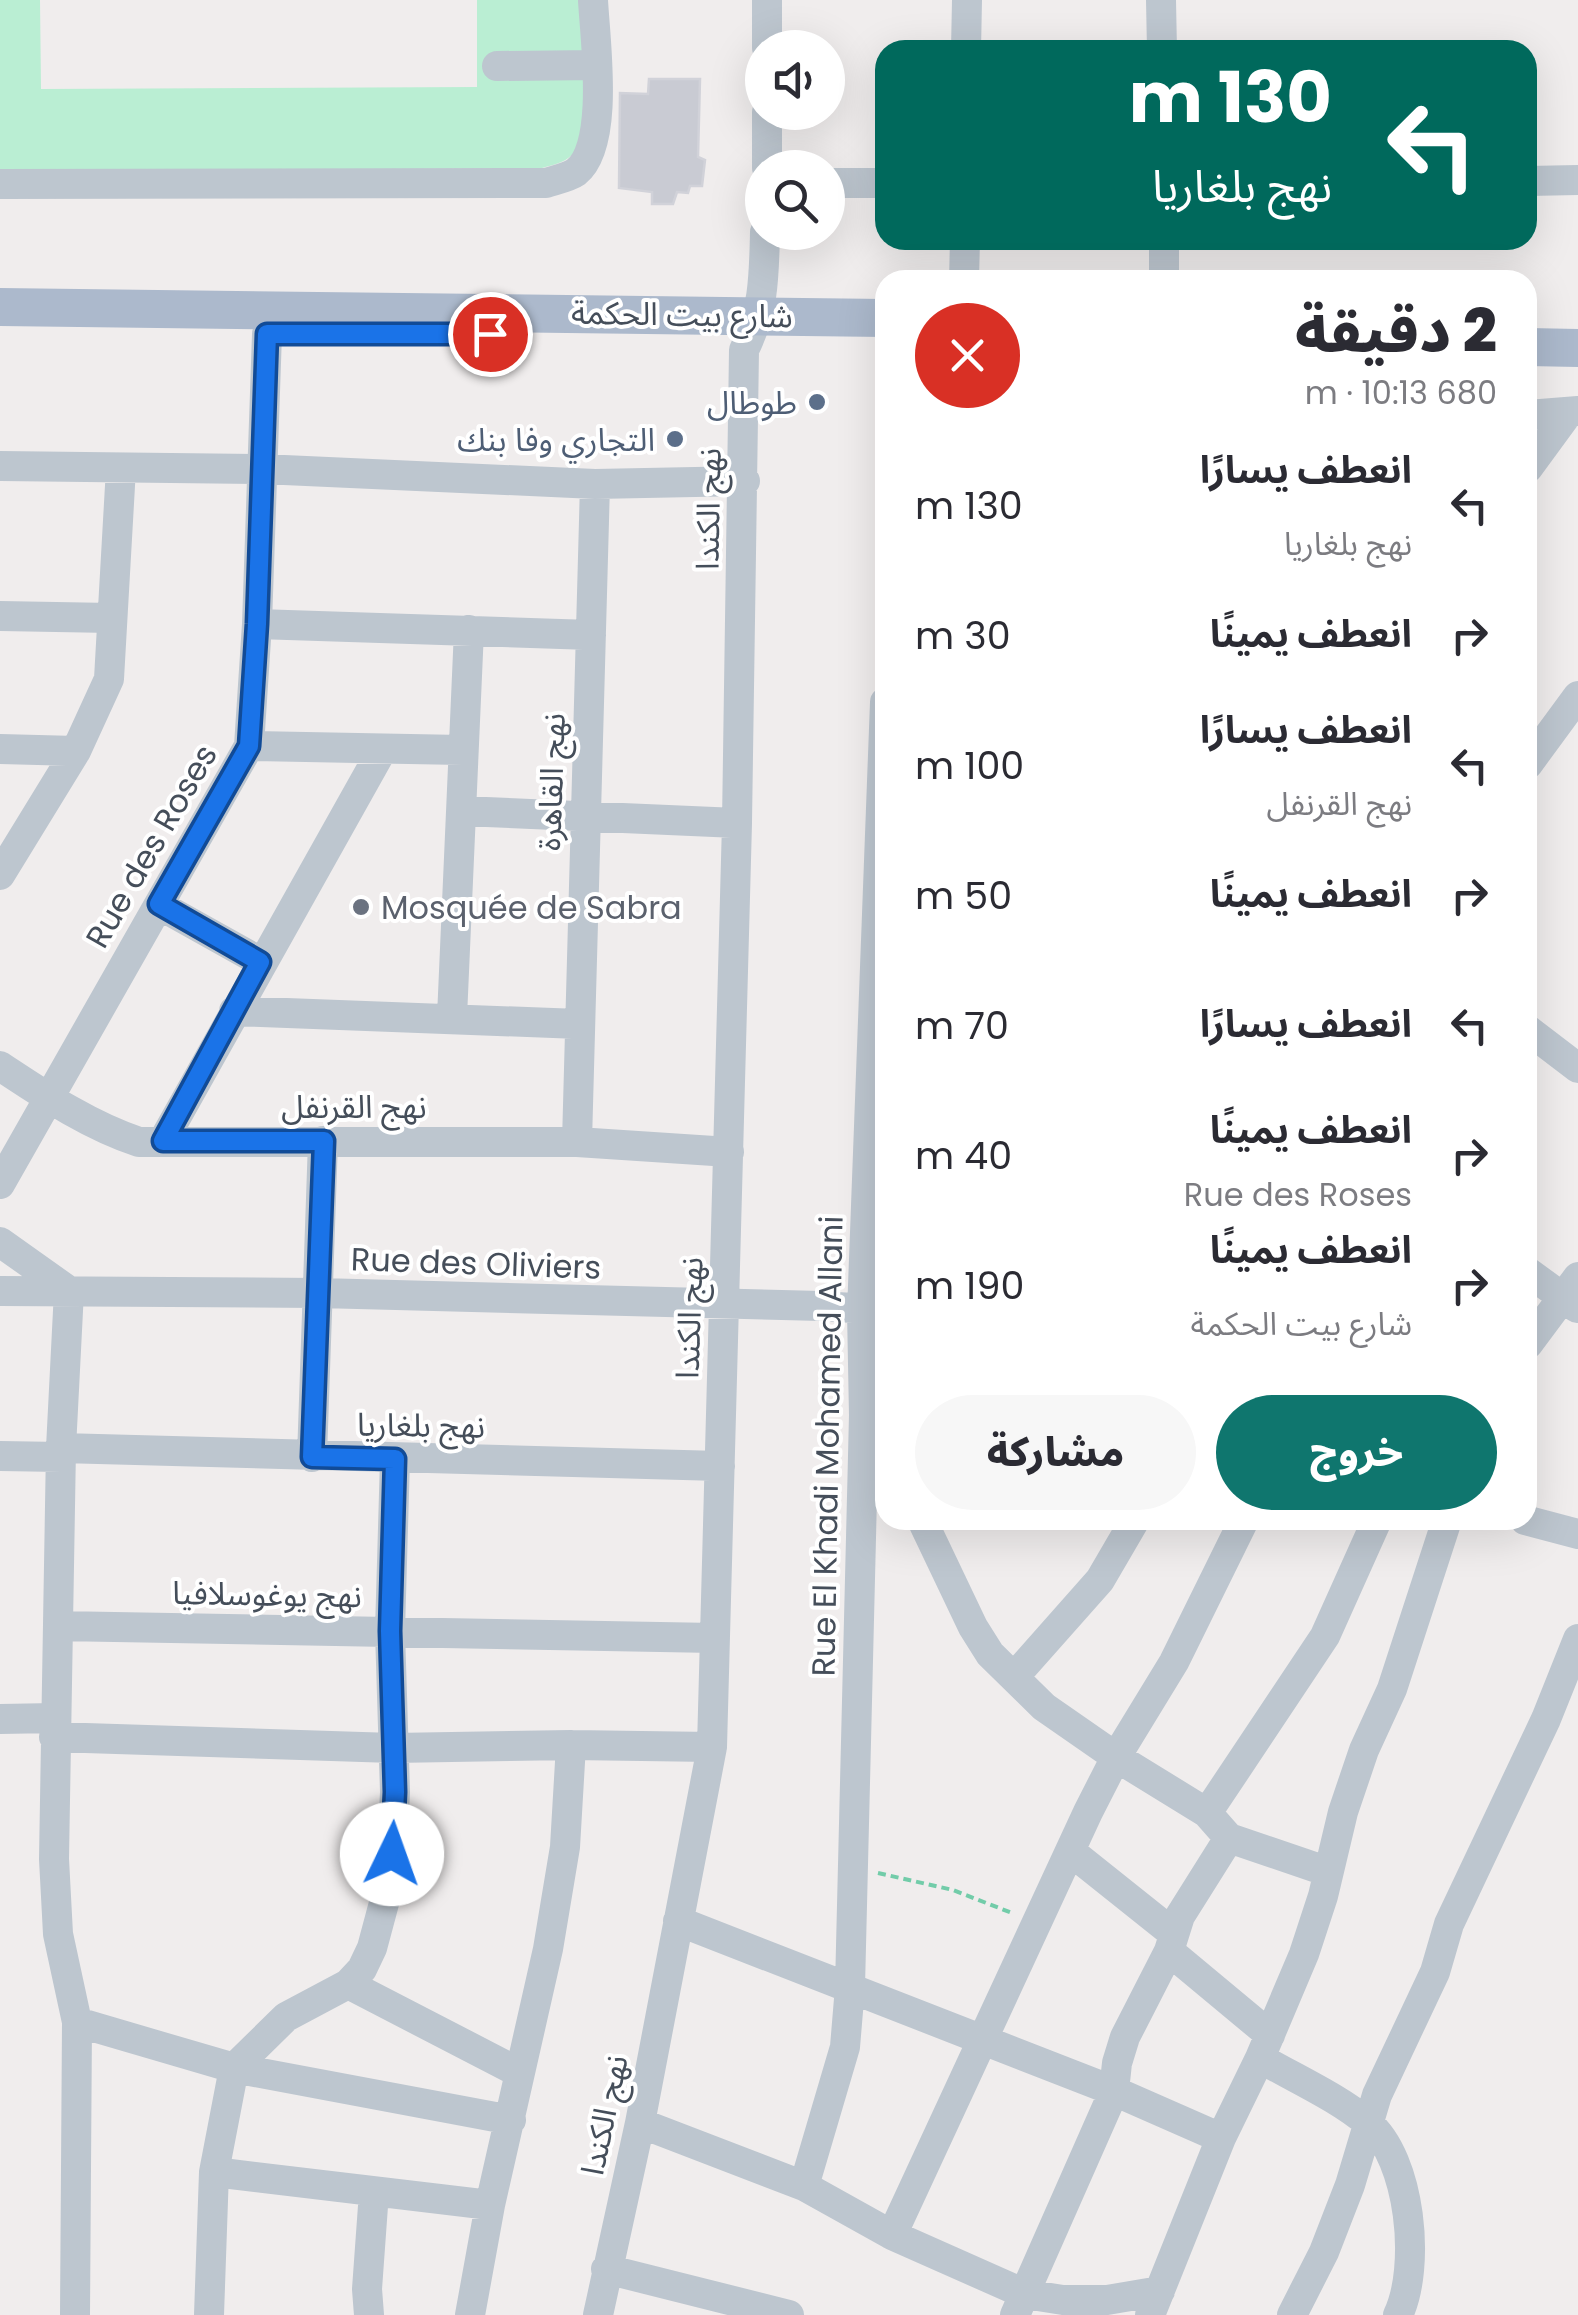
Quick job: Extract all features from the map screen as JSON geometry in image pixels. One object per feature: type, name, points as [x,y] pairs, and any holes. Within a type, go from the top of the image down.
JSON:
[{"type":"main road","name":"شارع بيت الحكمة","points":[[0,307],[755,325],[875,336]]},
{"type":"main road","name":"شارع بيت الحكمة","points":[[0,333],[267,334],[755,325],[875,319]]},
{"type":"main road","points":[[1537,326],[1578,326]]},
{"type":"main road","points":[[1537,347],[1578,348]]},
{"type":"street","points":[[0,184],[546,182],[575,172],[591,152],[596,126],[593,0]]},
{"type":"street","points":[[767,0],[767,30]]},
{"type":"street","points":[[966,0],[966,40]]},
{"type":"street","points":[[1161,0],[1162,40]]},
{"type":"street","points":[[497,66],[596,65]]},
{"type":"street","points":[[1537,181],[1578,180]]},
{"type":"street","points":[[845,183],[875,182]]},
{"type":"street","name":"نهج الكندا","points":[[598,2315],[640,2124],[712,1748],[737,823],[744,350],[755,325],[763,250]]},
{"type":"street","name":"Rue des Roses","points":[[0,1184],[249,746],[267,334]]},
{"type":"street","points":[[1537,414],[1574,412]]},
{"type":"street","points":[[1537,457],[1574,412]]},
{"type":"street","points":[[0,466],[262,469],[595,484],[744,481]]},
{"type":"street","points":[[0,875],[76,751],[109,679],[121,468]]},
{"type":"street","name":"نهج القاهرة","points":[[577,1142],[595,484]]},
{"type":"street","points":[[0,616],[112,618]]},
{"type":"street","points":[[257,624],[591,635]]},
{"type":"street","points":[[452,1017],[469,630]]},
{"type":"street","points":[[1537,752],[1578,696]]},
{"type":"street","points":[[249,746],[462,750]]},
{"type":"street","points":[[0,750],[76,751]]},
{"type":"street","points":[[163,1141],[382,750]]},
{"type":"street","points":[[462,811],[737,823]]},
{"type":"street","points":[[159,904],[260,962]]},
{"type":"street","points":[[234,1012],[579,1024]]},
{"type":"street","points":[[1537,1035],[1573,1053]]},
{"type":"street","name":"نهج القرنفل","points":[[0,1066],[108,1131],[139,1142],[577,1142],[728,1152]]},
{"type":"street","points":[[312,1457],[324,1141]]},
{"type":"street","points":[[0,1242],[69,1291],[55,1728],[58,1934],[77,2022],[75,2315]]},
{"type":"street","name":"Rue El Khadi Mohamed Allani","points":[[804,2186],[845,2047],[850,1987],[864,1415],[874,1319],[875,1260]]},
{"type":"street","points":[[1537,1276],[1573,1294],[1537,1334]]},
{"type":"street","name":"Rue des Oliviers","points":[[0,1291],[821,1306],[874,1319]]},
{"type":"street","points":[[864,1415],[875,1433]]},
{"type":"street","name":"نهج بلغاريا","points":[[0,1456],[61,1453],[720,1466]]},
{"type":"street","points":[[209,2315],[214,2172],[234,2068],[286,2017],[348,1984],[362,1969],[372,1948],[390,1877],[395,1812],[390,1631],[395,1459]]},
{"type":"street","points":[[1537,1523],[1578,1534]]},
{"type":"street","points":[[927,1530],[990,1654],[1044,1706],[1116,1757],[1208,1813],[1229,1838],[1326,1871]]},
{"type":"street","points":[[1014,1677],[1100,1580],[1129,1530]]},
{"type":"street","points":[[892,2234],[1034,1922],[1116,1757],[1174,1662],[1239,1530]]},
{"type":"street","points":[[1208,1813],[1325,1636],[1373,1530]]},
{"type":"street","points":[[640,2124],[804,2186],[1020,2304],[1063,2300],[1155,2303],[1221,2138],[1304,1954],[1364,1750],[1392,1689],[1444,1530]]},
{"type":"street","name":"نهج يوغوسلافيا","points":[[58,1626],[715,1638]]},
{"type":"street","points":[[1292,2315],[1324,2252],[1376,2095],[1435,1972],[1450,1924],[1546,1719],[1578,1639]]},
{"type":"street","points":[[0,1718],[55,1728],[393,1748],[712,1748]]},
{"type":"street","points":[[470,2315],[490,2204],[548,1949],[565,1847],[571,1745]]},
{"type":"street","points":[[1020,2304],[1114,2091],[1116,2063],[1125,2037],[1172,1943],[1180,1916],[1229,1838]]},
{"type":"street","points":[[1070,1851],[1172,1943],[1265,2046],[1368,2123],[1394,2160],[1404,2190],[1408,2266],[1398,2315]]},
{"type":"street","points":[[678,1921],[1114,2091],[1221,2138]]},
{"type":"street","points":[[348,1984],[520,2074]]},
{"type":"street","points":[[77,2022],[234,2068],[510,2120]]},
{"type":"street","points":[[214,2172],[490,2204]]},
{"type":"street","points":[[369,2315],[367,2288],[374,2192]]},
{"type":"street","points":[[606,2268],[745,2309],[789,2315]]},
{"type":"path","points":[[854,1868],[953,1890],[1034,1922]]},
{"type":"green space","points":[[0,0],[40,0],[41,89],[477,87],[477,0],[584,0],[586,100],[581,138],[569,157],[542,168],[0,172]]},
{"type":"building","points":[[649,79],[700,79],[698,157],[705,160],[702,186],[690,186],[688,193],[677,192],[673,204],[652,204],[652,192],[619,188],[620,93],[648,94]]},
{"type":"place","name":"طوطال","points":[[817,402]]},
{"type":"place","name":"التجاري وفا بنك","points":[[675,439]]},
{"type":"place","name":"Mosquée de Sabra","points":[[361,907]]},
{"type":"route","points":[[392,1854],[395,1792],[390,1631],[395,1459],[312,1457],[324,1141],[163,1141],[260,962],[159,904],[249,746],[267,334],[490,334]]}]
